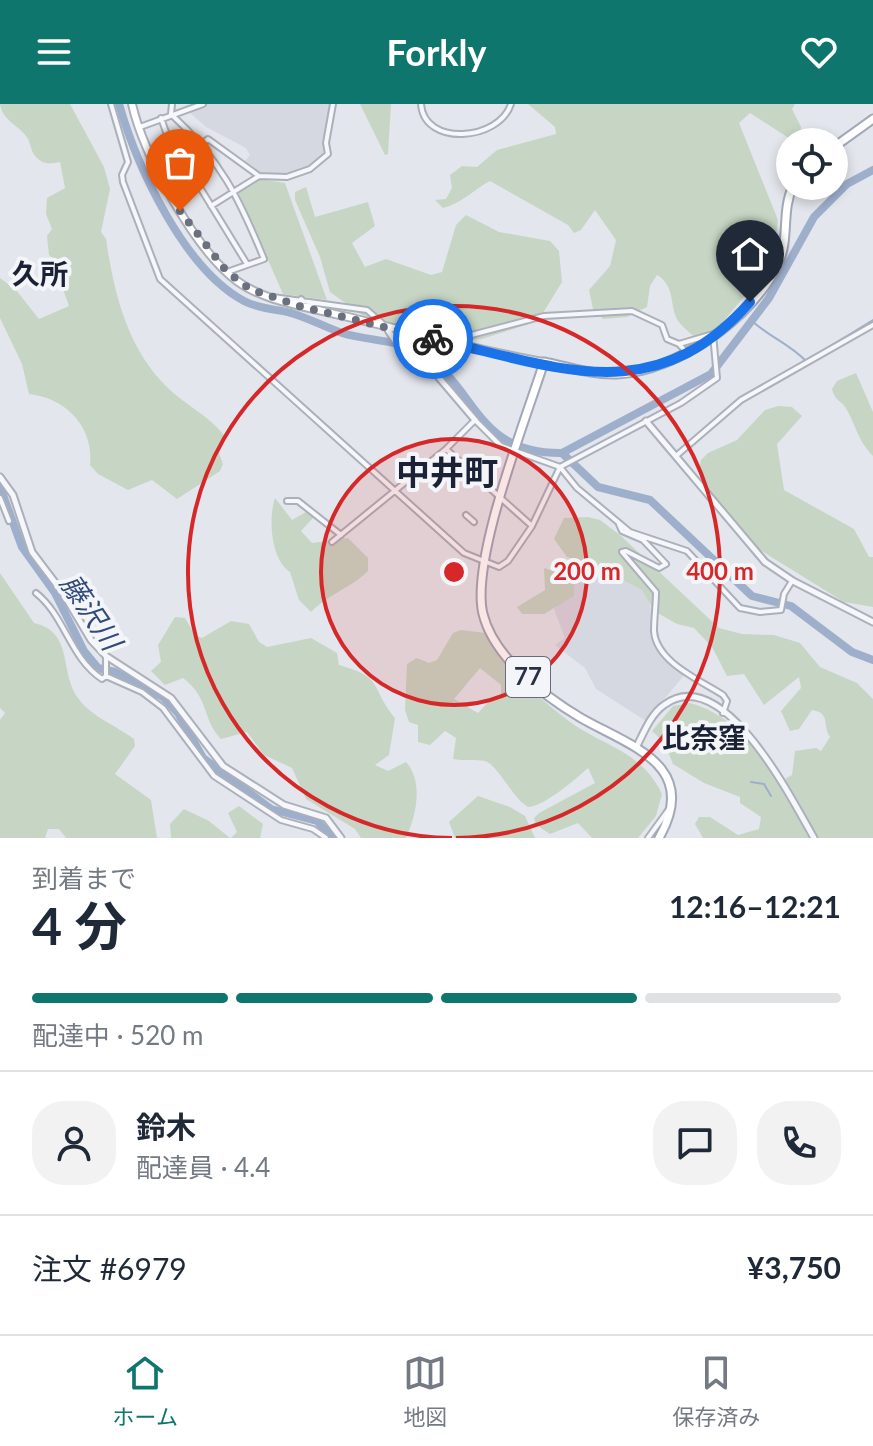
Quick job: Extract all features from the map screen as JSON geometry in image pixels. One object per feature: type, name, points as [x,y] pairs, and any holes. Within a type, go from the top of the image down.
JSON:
[{"type":"main road","points":[[132,104],[138,128],[169,193],[227,272],[250,289],[390,333],[597,373],[632,373],[687,353],[731,323],[776,269],[790,200]]},
{"type":"main road","points":[[848,137],[873,119]]},
{"type":"main road","name":"77","points":[[544,362],[483,563],[483,614],[504,652],[533,682],[568,710],[637,746],[664,772],[670,807]]},
{"type":"main road","points":[[659,838],[670,807]]},
{"type":"street","points":[[111,104],[128,162],[122,175],[123,182],[160,279],[394,492],[464,553],[483,563],[503,566],[532,526],[560,467],[712,383],[718,371],[713,334],[679,344]]},
{"type":"street","points":[[172,104],[171,114],[236,190],[264,259],[227,272]]},
{"type":"street","points":[[138,128],[203,104]]},
{"type":"street","points":[[211,206],[259,176],[287,177],[310,169],[328,154],[326,143],[333,104]]},
{"type":"street","points":[[421,104],[424,116],[431,124],[454,134],[494,127],[504,120],[511,104]]},
{"type":"street","points":[[161,118],[247,265]]},
{"type":"street","points":[[200,145],[208,139],[259,176]]},
{"type":"street","points":[[270,296],[367,310],[390,333],[403,352],[435,373],[492,439],[560,467],[577,488],[630,532],[687,551],[740,608],[760,612],[781,610],[793,581]]},
{"type":"street","points":[[301,299],[312,309]]},
{"type":"street","points":[[453,343],[456,339],[529,319],[632,311],[662,325],[667,339],[679,344],[687,353]]},
{"type":"street","points":[[675,456],[741,400],[873,325]]},
{"type":"street","points":[[332,542],[446,449],[475,420]]},
{"type":"street","points":[[646,421],[754,551],[793,581],[873,622]]},
{"type":"street","points":[[446,449],[532,526]]},
{"type":"street","points":[[0,477],[32,552],[63,593],[91,640],[106,656],[171,698],[223,766],[267,796],[326,818],[341,838]]},
{"type":"street","points":[[0,498],[9,521]]},
{"type":"street","points":[[287,501],[298,501],[341,535]]},
{"type":"street","points":[[466,515],[474,522]]},
{"type":"street","points":[[618,522],[622,531],[643,540],[666,564],[661,569],[626,551],[622,553],[656,592],[654,634],[662,651],[674,664],[726,697],[723,713]]},
{"type":"street","points":[[36,593],[49,604],[88,670],[102,679],[106,673],[106,656]]},
{"type":"street","points":[[106,673],[153,701],[171,717],[214,776],[281,820],[313,829],[326,838]]},
{"type":"street","points":[[637,746],[657,711],[675,699],[693,697],[723,713],[760,746],[814,838]]},
{"type":"street","points":[[187,742],[198,735]]},
{"type":"street","points":[[648,838],[670,807]]},
{"type":"shaded area","points":[[207,104],[331,104],[325,154],[309,168],[287,175],[256,173],[244,162],[250,155],[246,148],[206,127],[189,112]]},
{"type":"shaded area","points":[[598,557],[647,593],[660,652],[686,673],[646,721],[596,689],[585,668],[555,645],[565,638],[554,609]]},
{"type":"green space","points":[[0,104],[70,104],[104,167],[110,189],[101,232],[106,239],[118,299],[132,337],[153,372],[167,387],[224,435],[217,448],[223,464],[220,471],[177,499],[152,480],[128,490],[98,474],[90,465],[87,438],[75,417],[55,401],[29,394],[22,364],[0,318],[0,278],[16,290],[39,319],[69,306],[58,275],[62,266],[49,255],[47,236],[52,229],[46,214],[47,198],[65,188],[60,162],[48,163],[38,159],[28,139],[5,115]]},
{"type":"green space","points":[[360,104],[391,104],[388,154],[385,155]]},
{"type":"green space","points":[[528,104],[795,104],[792,109],[801,128],[776,130],[750,113],[739,123],[778,220],[773,262],[718,328],[699,341],[686,330],[676,316],[667,285],[657,275],[650,286],[647,307],[627,317],[603,319],[593,309],[589,290],[610,266],[616,240],[595,210],[581,230],[574,233],[568,225],[490,181],[449,206],[443,208],[435,200],[446,199],[452,188],[450,175],[462,166],[477,167],[497,150],[556,134],[555,127]]},
{"type":"green space","points":[[172,147],[183,164],[165,175],[155,158]]},
{"type":"green space","points":[[259,179],[285,183],[327,300],[283,294],[238,192]]},
{"type":"green space","points":[[306,187],[315,217],[368,202],[375,226],[352,243],[365,267],[386,259],[431,275],[442,272],[456,225],[466,215],[499,232],[550,241],[559,251],[562,282],[538,321],[482,339],[425,343],[362,315],[330,292],[320,257],[295,200],[295,192]]},
{"type":"green space","points":[[856,373],[873,412],[873,456],[832,389],[837,381]]},
{"type":"green space","points":[[778,406],[792,407],[802,416],[777,444],[784,490],[854,529],[869,557],[873,557],[873,607],[844,602],[755,547],[708,489],[699,468],[701,460],[708,453],[737,440],[765,410]]},
{"type":"green space","points":[[275,498],[292,520],[306,512],[315,516],[301,531],[312,543],[348,538],[368,558],[368,571],[311,612],[299,600],[290,572],[275,549],[272,516]]},
{"type":"green space","points":[[564,518],[600,520],[620,535],[719,628],[742,634],[774,635],[800,643],[820,667],[857,683],[873,699],[873,838],[818,838],[785,779],[792,775],[795,751],[816,748],[821,751],[830,737],[822,714],[812,710],[799,729],[790,731],[781,711],[801,688],[799,677],[764,705],[744,674],[727,676],[712,647],[694,628],[677,624],[654,611],[642,590],[592,564],[567,557],[554,539]]},
{"type":"green space","points":[[544,568],[565,575],[574,584],[574,596],[544,614],[522,614],[517,607],[545,590]]},
{"type":"green space","points":[[0,573],[34,623],[55,635],[78,698],[97,715],[134,739],[135,746],[115,774],[151,800],[157,838],[66,838],[59,829],[48,829],[45,838],[0,838],[0,720],[5,713],[0,708]]},
{"type":"green space","points":[[175,617],[185,618],[195,635],[202,638],[231,621],[249,624],[259,642],[267,647],[311,638],[337,653],[339,665],[370,679],[395,718],[389,755],[375,765],[388,771],[406,762],[415,779],[415,810],[406,838],[361,838],[355,829],[306,799],[292,768],[264,755],[247,732],[221,739],[192,686],[183,678],[165,685],[151,671],[161,662],[158,645]]},
{"type":"green space","points":[[461,630],[486,633],[512,669],[542,700],[566,719],[643,767],[662,794],[656,816],[638,838],[592,838],[578,823],[550,834],[536,825],[534,818],[539,813],[595,783],[588,768],[550,798],[528,807],[490,764],[481,760],[453,759],[456,738],[445,731],[430,745],[418,742],[418,725],[409,722],[405,710],[407,664],[417,658],[429,663],[437,660],[453,633]],"holes":[[[480,668],[501,685],[501,696],[493,697],[478,713],[454,699]]]},
{"type":"green space","points":[[690,703],[731,724],[747,740],[775,777],[809,838],[703,838],[695,824],[699,817],[710,817],[738,835],[759,829],[761,817],[740,803],[740,797],[704,783],[673,764],[664,742],[652,731],[673,706]]},
{"type":"green space","points":[[478,796],[510,807],[525,816],[535,838],[455,838],[449,822]]},
{"type":"green space","points":[[239,806],[263,824],[260,838],[231,838],[237,832],[228,813]]},
{"type":"green space","points":[[184,809],[209,821],[230,838],[171,838],[170,824]]},
{"type":"waterway","points":[[119,104],[138,157],[166,214],[202,266],[222,286],[255,306],[291,313],[342,333],[419,352],[439,366],[493,431],[511,443],[533,450],[562,453],[711,374],[769,298],[814,217],[847,184],[873,170]]},
{"type":"waterway","points":[[752,321],[806,361],[873,320]]},
{"type":"waterway","points":[[562,453],[598,487],[650,500],[752,596],[791,606],[852,652],[873,660]]},
{"type":"waterway","name":"藤沢川","points":[[0,487],[22,547],[55,593],[84,651],[98,668],[115,672],[163,697],[178,713],[203,758],[271,809],[317,821],[332,838]]},
{"type":"waterway","points":[[751,782],[764,784],[771,796]]},
{"type":"way so far","points":[[180,211],[218,262],[237,282],[250,289],[299,306],[433,339]]},
{"type":"district","name":"久所","points":[[40,274]]},
{"type":"district","name":"中井町","points":[[447,473]]},
{"type":"district","name":"比奈窪","points":[[704,738]]},
{"type":"route","points":[[433,339],[597,373],[632,373],[666,363],[718,335],[750,302]]}]
